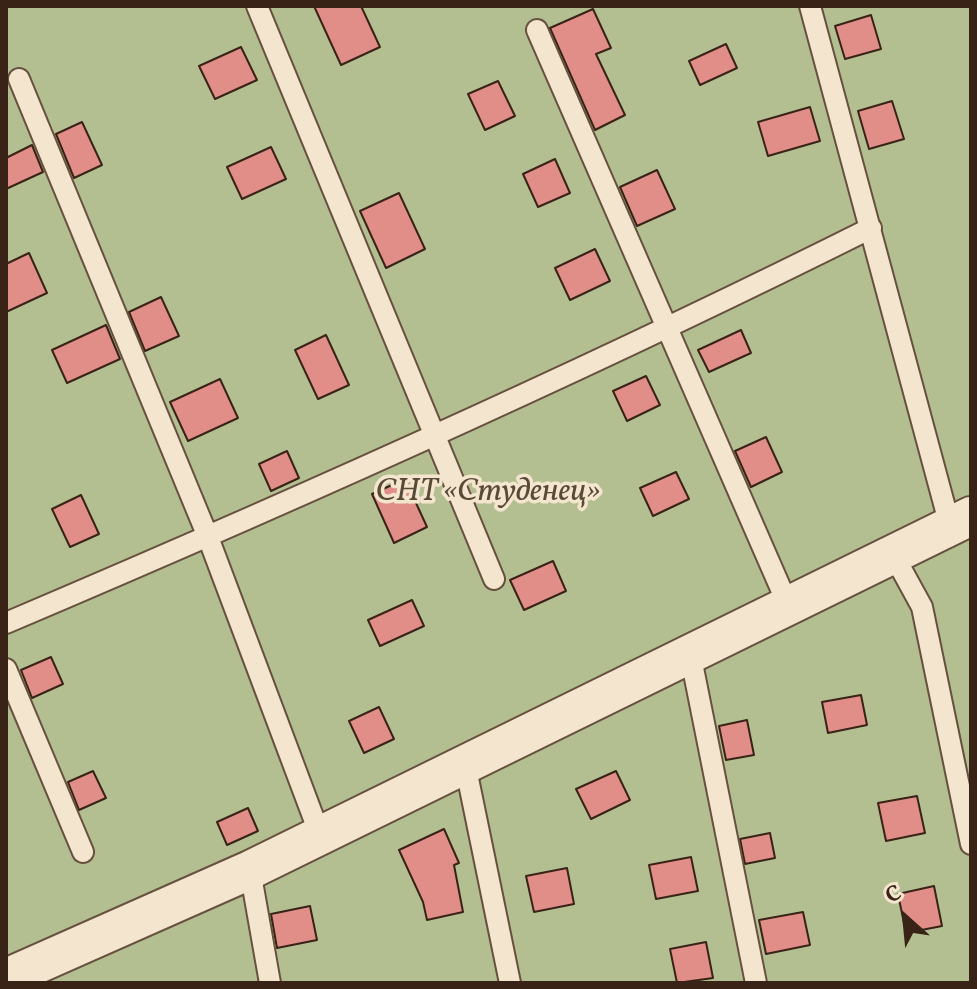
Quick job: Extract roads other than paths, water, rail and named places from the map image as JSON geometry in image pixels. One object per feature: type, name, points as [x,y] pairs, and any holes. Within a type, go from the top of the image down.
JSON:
[{"type":"street","points":[[6,978],[250,870],[961,521]]},
{"type":"lane","points":[[257,6],[433,438],[494,579]]},
{"type":"lane","points":[[810,6],[871,228],[961,521]]},
{"type":"lane","points":[[537,30],[665,331],[788,605]]},
{"type":"lane","points":[[19,79],[208,537],[320,835]]},
{"type":"lane","points":[[6,623],[433,438],[665,331],[871,228]]},
{"type":"lane","points":[[893,554],[922,607],[971,844]]},
{"type":"lane","points":[[690,653],[756,983]]},
{"type":"lane","points":[[6,669],[83,852]]},
{"type":"lane","points":[[465,764],[510,983]]},
{"type":"lane","points":[[250,870],[270,983]]},
{"type":"park label","name":"СНТ «Студенец»","points":[[488,494]]}]
